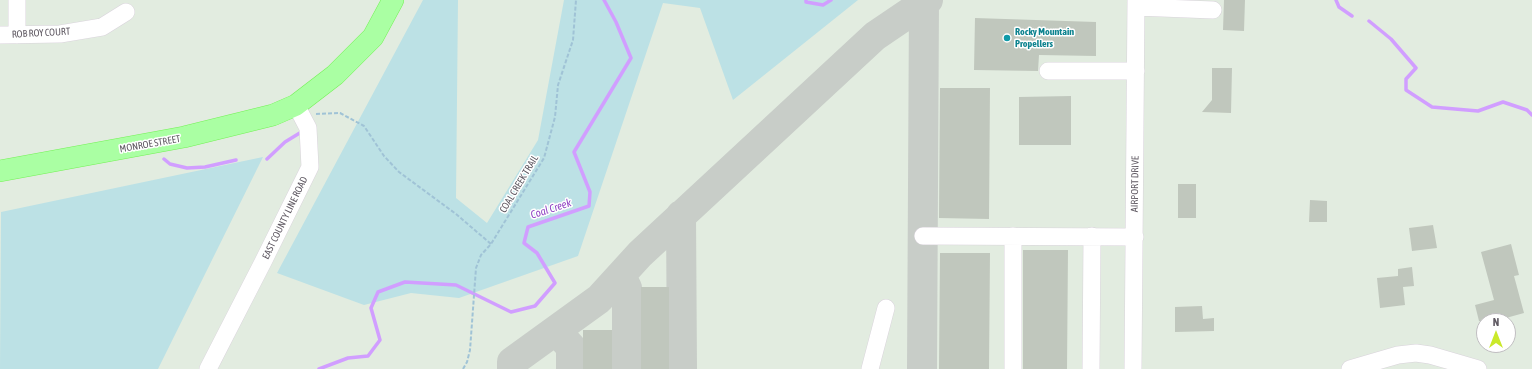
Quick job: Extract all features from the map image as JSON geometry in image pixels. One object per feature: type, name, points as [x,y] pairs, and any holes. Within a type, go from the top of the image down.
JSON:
[{"type":"main road","points":[[304,110],[335,75],[373,37],[393,0]]},
{"type":"main road","name":"MONROE STREET","points":[[0,170],[208,132],[273,115],[304,110]]},
{"type":"street","points":[[17,0],[17,35]]},
{"type":"street","points":[[1136,4],[1214,10]]},
{"type":"street","name":"AIRPORT DRIVE","points":[[1133,369],[1136,4]]},
{"type":"street","name":"ROB ROY COURT","points":[[0,35],[60,34],[102,27],[126,12]]},
{"type":"street","points":[[1048,71],[1136,71]]},
{"type":"street","name":"EAST COUNTY LINE ROAD","points":[[208,369],[264,262],[310,167],[308,128],[304,110]]},
{"type":"street","points":[[923,236],[1135,237]]},
{"type":"street","points":[[1013,236],[1013,369]]},
{"type":"street","points":[[1091,369],[1092,236]]},
{"type":"street","points":[[870,369],[886,308]]},
{"type":"street","points":[[1350,369],[1398,355],[1416,353],[1430,355],[1478,369]]},
{"type":"path","name":"COAL CREEK TRAIL","points":[[463,369],[470,350],[474,304],[474,283],[481,254],[491,244],[544,158],[555,117],[558,85],[573,40],[576,0]]},
{"type":"path","points":[[304,110],[340,112],[364,126],[384,156],[399,172],[456,214],[491,244]]},
{"type":"shaded area","points":[[423,0],[458,0],[456,198],[487,223],[538,140],[564,0],[858,0],[733,100],[700,8],[663,3],[578,256],[459,298],[411,293],[364,305],[277,273]]},
{"type":"shaded area","points":[[263,157],[158,369],[0,369],[1,212]]},
{"type":"building","points":[[1224,0],[1245,0],[1244,31],[1223,30]]},
{"type":"building","name":"Rocky Mountain Propellers","points":[[975,18],[1096,22],[1096,56],[1039,55],[1038,71],[974,70]]},
{"type":"building","points":[[1212,68],[1232,68],[1231,113],[1202,112],[1212,100]]},
{"type":"building","points":[[940,88],[990,88],[989,219],[939,218]]},
{"type":"building","points":[[1071,96],[1071,145],[1019,145],[1019,97]]},
{"type":"building","points":[[1178,184],[1196,184],[1196,218],[1178,218]]},
{"type":"building","points":[[1310,200],[1327,201],[1327,222],[1309,222]]},
{"type":"building","points":[[1433,225],[1437,248],[1412,251],[1409,228]]},
{"type":"building","points":[[1511,244],[1519,275],[1514,276],[1524,313],[1516,315],[1516,313],[1477,313],[1475,305],[1494,300],[1481,252]]},
{"type":"building","points":[[1023,250],[1068,250],[1067,369],[1023,369]]},
{"type":"building","points":[[940,253],[990,253],[989,369],[939,369]]},
{"type":"building","points":[[1412,267],[1414,286],[1403,287],[1405,305],[1380,308],[1377,278],[1398,276],[1398,269]]},
{"type":"building","points":[[641,287],[669,287],[669,369],[641,369]]},
{"type":"building","points":[[1202,306],[1203,319],[1214,318],[1214,331],[1175,332],[1175,307]]},
{"type":"building","points":[[583,330],[612,330],[612,369],[583,369]]},
{"type":"waterway","name":"Coal Creek","points":[[319,369],[348,358],[368,356],[380,340],[371,308],[378,292],[405,282],[456,285],[511,312],[535,306],[555,283],[537,253],[524,243],[528,227],[589,206],[590,192],[574,152],[631,58],[616,22],[604,0]]},
{"type":"waterway","name":"Coal Creek","points":[[806,0],[806,2],[823,5],[831,0]]},
{"type":"waterway","points":[[1336,0],[1339,7],[1352,16]]},
{"type":"waterway","points":[[1369,21],[1391,39],[1416,68],[1406,79],[1406,90],[1432,107],[1478,111],[1503,102],[1527,110],[1532,115]]},
{"type":"waterway","points":[[267,159],[285,142],[303,131]]},
{"type":"waterway","points":[[164,159],[170,164],[187,168],[205,167],[236,160]]},
{"type":"taxiway","points":[[512,369],[512,362],[599,299],[640,254],[875,36],[928,0]]},
{"type":"taxiway","points":[[922,369],[924,2]]},
{"type":"taxiway","points":[[681,215],[682,369]]},
{"type":"taxiway","points":[[621,276],[627,288],[627,369]]},
{"type":"taxiway","points":[[556,331],[571,347],[571,369]]},
{"type":"place","name":"Rocky Mountain Propellers","points":[[1007,38]]}]
